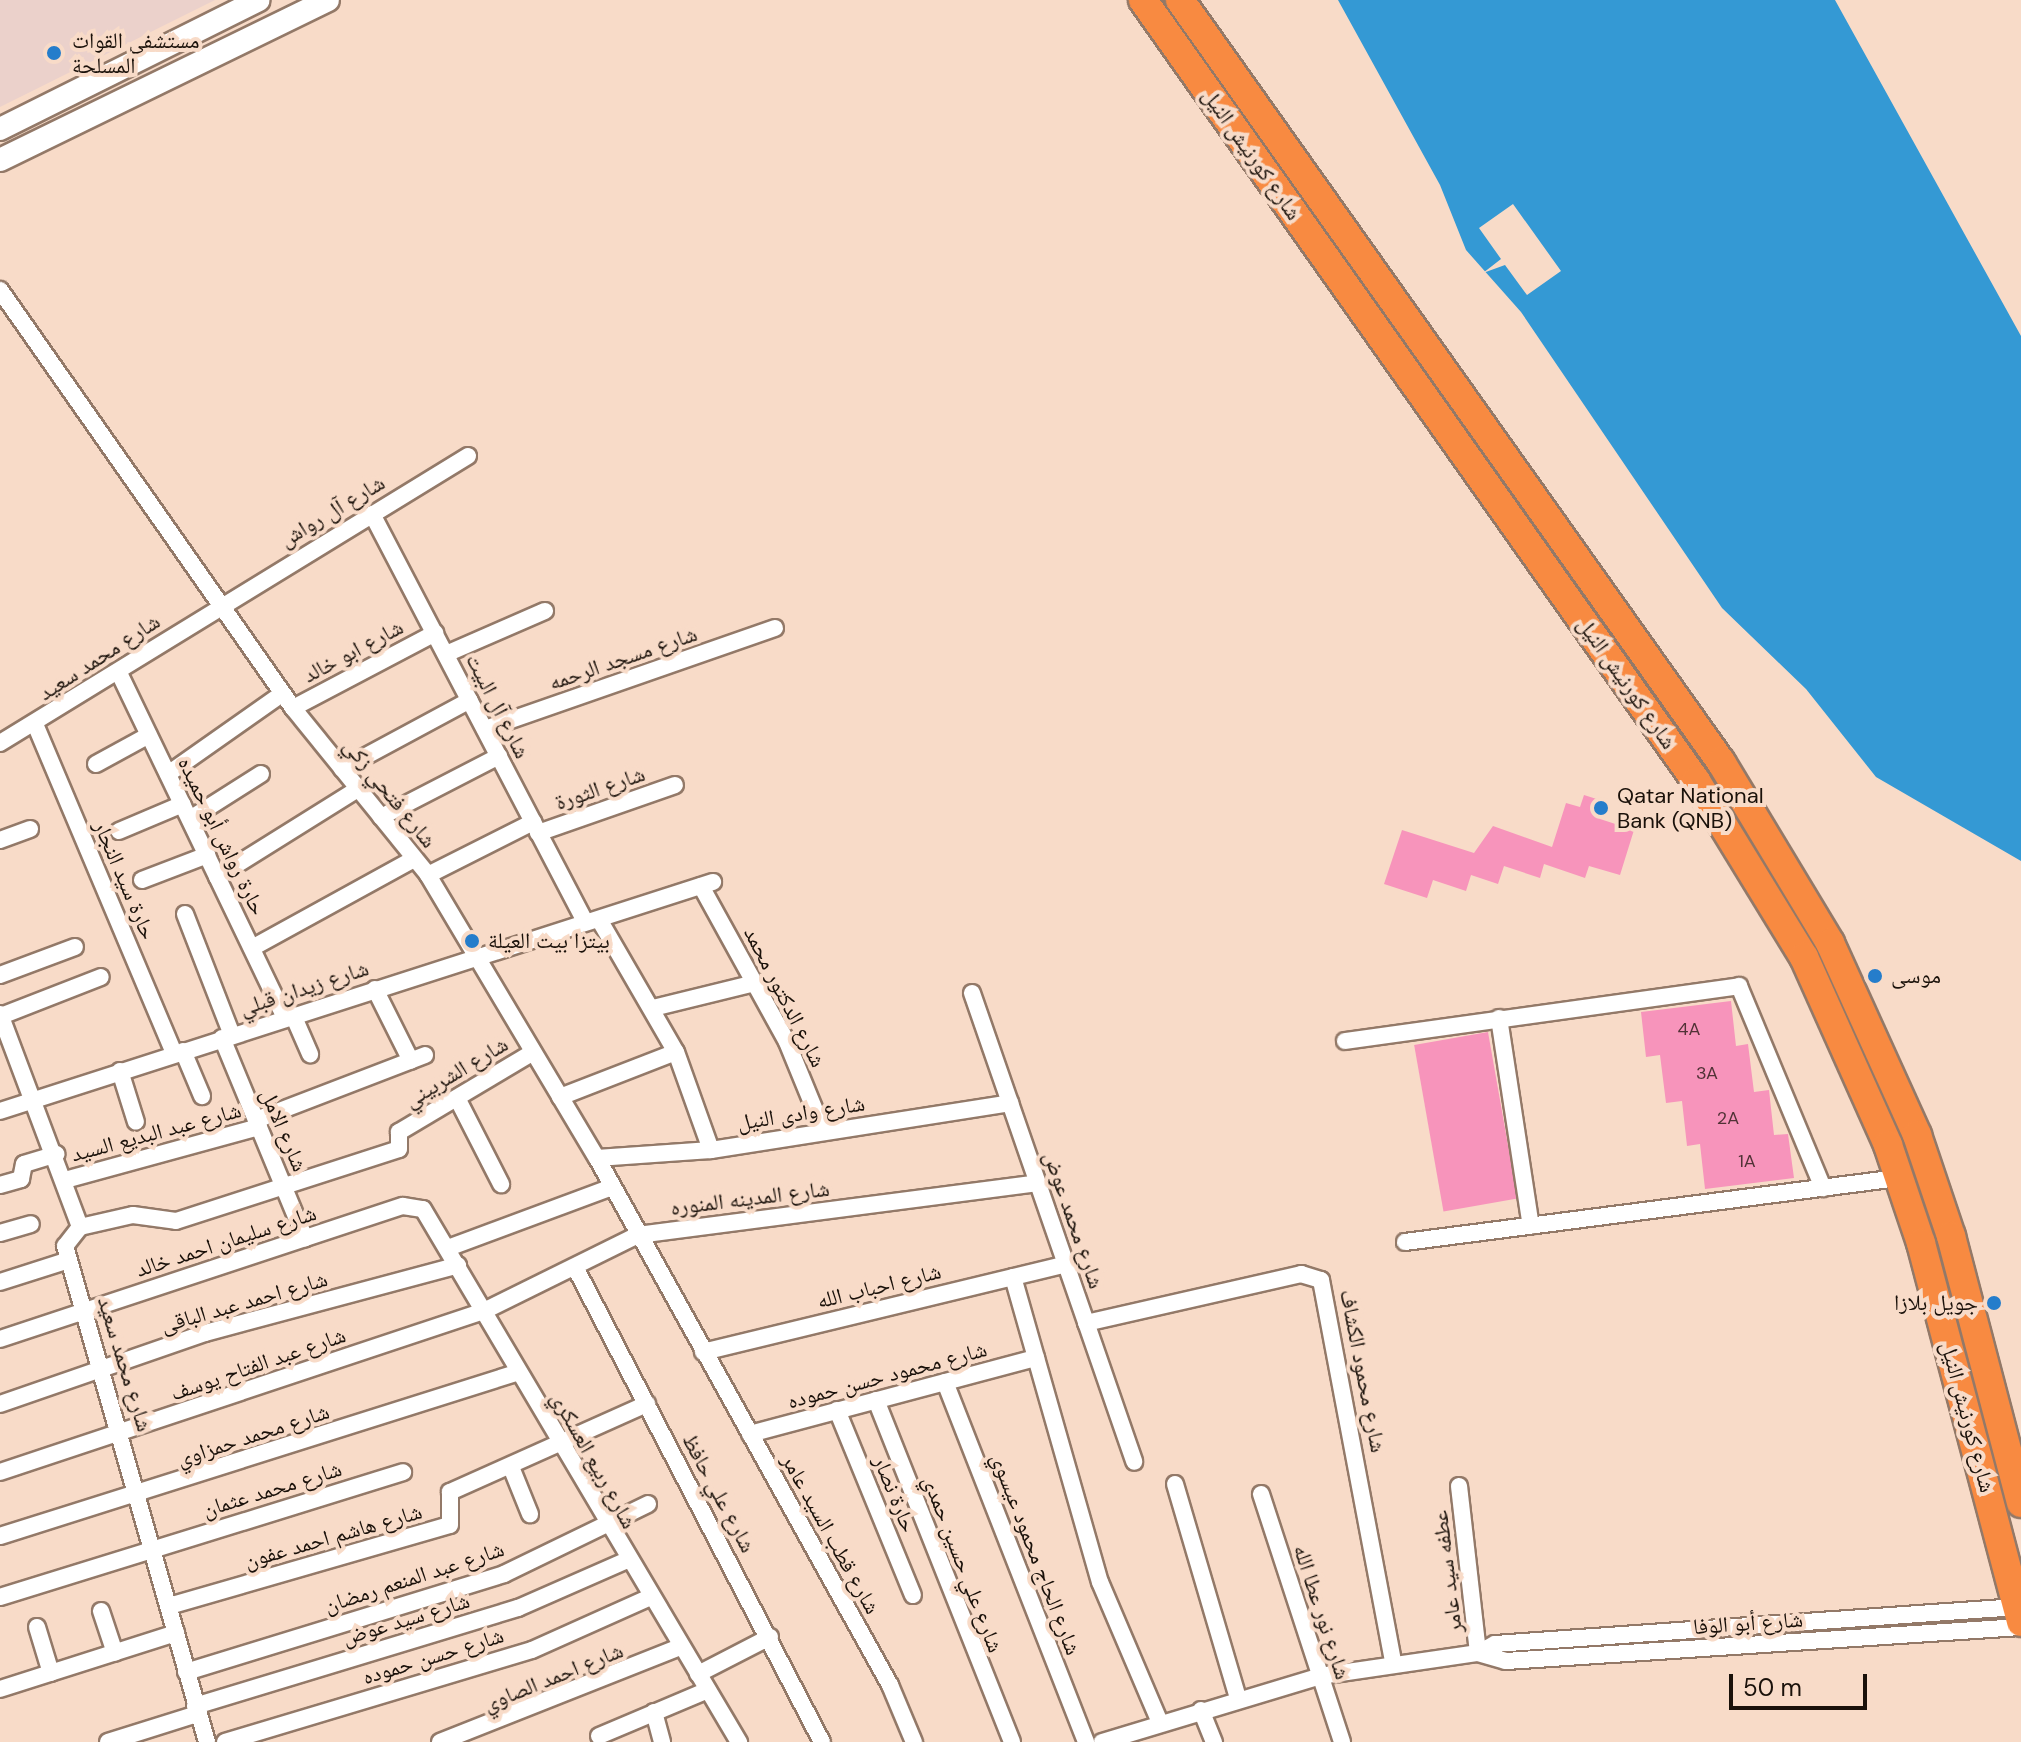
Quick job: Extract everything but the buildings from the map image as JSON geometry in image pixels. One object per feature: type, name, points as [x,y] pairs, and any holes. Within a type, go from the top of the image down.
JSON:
[{"type":"highway","name":"شارع كورنيش النيل","points":[[1143,0],[1753,867],[1849,1052],[1899,1178],[2020,1618]]},
{"type":"highway","name":"شارع كورنيش النيل","points":[[1180,0],[1721,762],[1830,943],[1917,1135],[1951,1236],[2021,1503]]},
{"type":"street","points":[[0,129],[259,0]]},
{"type":"street","points":[[0,160],[328,0]]},
{"type":"street","name":"شارع فتحي زكي","points":[[0,290],[282,694],[428,875],[597,1158],[703,1352]]},
{"type":"street","name":"شارع آل رواش","points":[[219,604],[468,456]]},
{"type":"street","name":"شارع آل البيت","points":[[372,514],[536,827],[592,920],[653,1008],[676,1052],[711,1150]]},
{"type":"street","name":"شارع محمد سعيد","points":[[0,743],[120,675],[219,604]]},
{"type":"street","points":[[446,654],[545,611]]},
{"type":"street","name":"شارع مسجد الرحمه","points":[[485,729],[775,628]]},
{"type":"street","name":"شارع ابو خالد","points":[[293,708],[435,633]]},
{"type":"street","name":"حارة رواش أبو حميده","points":[[120,675],[252,948],[310,1054]]},
{"type":"street","points":[[168,774],[282,694]]},
{"type":"street","points":[[342,769],[470,700]]},
{"type":"street","name":"حارة سيد النجار","points":[[35,724],[178,1052],[202,1096]]},
{"type":"street","points":[[96,764],[149,735]]},
{"type":"street","points":[[381,817],[499,756]]},
{"type":"street","points":[[119,831],[186,811],[261,774]]},
{"type":"street","name":"شارع الثورة","points":[[428,875],[536,827],[675,785]]},
{"type":"street","points":[[217,877],[358,789]]},
{"type":"street","points":[[0,840],[30,829]]},
{"type":"street","points":[[142,880],[207,855]]},
{"type":"street","points":[[252,948],[414,859]]},
{"type":"street","name":"شارع زيدان قبلي","points":[[0,1111],[707,884]]},
{"type":"street","name":"شارع الدكتور محمد","points":[[707,884],[824,1132]]},
{"type":"street","name":"شارع الامل","points":[[185,914],[258,1124],[305,1238]]},
{"type":"street","points":[[0,975],[75,947]]},
{"type":"street","points":[[80,1227],[37,1098],[8,1050],[0,1015],[101,977]]},
{"type":"street","points":[[653,1008],[755,983]]},
{"type":"street","points":[[1345,1041],[1739,986],[1823,1188]]},
{"type":"street","name":"شارع عبد البديع السيد","points":[[65,1180],[258,1124],[418,1058],[375,989]]},
{"type":"street","name":"شارع محمد عوض","points":[[972,993],[1134,1462]]},
{"type":"street","points":[[1499,1018],[1531,1226]]},
{"type":"street","name":"شارع الشربيني","points":[[284,1187],[399,1149],[398,1134],[533,1052]]},
{"type":"street","points":[[560,1097],[676,1052]]},
{"type":"street","points":[[120,1071],[136,1122]]},
{"type":"street","points":[[457,1098],[501,1184]]},
{"type":"street","name":"شارع وادى النيل","points":[[597,1158],[711,1150],[1010,1103]]},
{"type":"street","points":[[0,1185],[21,1179],[24,1164],[56,1154]]},
{"type":"street","points":[[1405,1242],[1899,1178]]},
{"type":"street","name":"شارع المدينه المنوره","points":[[484,1311],[638,1235],[1038,1183]]},
{"type":"street","points":[[0,1282],[69,1260],[66,1244],[80,1227],[133,1215],[176,1221],[284,1187]]},
{"type":"street","points":[[448,1248],[612,1187]]},
{"type":"street","name":"شارع سليمان احمد خالد","points":[[0,1339],[413,1205],[448,1248]]},
{"type":"street","points":[[0,1233],[31,1224]]},
{"type":"street","name":"شارع ربيع العسكري","points":[[448,1248],[625,1561],[739,1742]]},
{"type":"street","name":"شارع محمد سعيد","points":[[69,1260],[124,1432],[207,1742]]},
{"type":"street","name":"شارع احباب الله","points":[[703,1352],[1066,1264]]},
{"type":"street","name":"شارع احمد عبد الباقى","points":[[0,1404],[103,1371],[205,1333],[458,1265]]},
{"type":"street","name":"شارع علي حافظ","points":[[575,1267],[822,1742]]},
{"type":"street","name":"شارع محمود الكشاف","points":[[1086,1323],[1301,1274],[1321,1280],[1393,1662]]},
{"type":"street","points":[[1013,1277],[1100,1582],[1160,1723]]},
{"type":"street","name":"شارع عبد الفتاح يوسف","points":[[0,1472],[484,1311]]},
{"type":"street","name":"شارع قطب السيد عامر","points":[[703,1352],[914,1742]]},
{"type":"street","name":"شارع محمود حسن حموده","points":[[750,1434],[1036,1358]]},
{"type":"street","name":"شارع محمد حمزاوي","points":[[0,1536],[139,1495],[519,1372]]},
{"type":"street","name":"شارع الحاج محمود عيسوي","points":[[945,1382],[1086,1742]]},
{"type":"street","name":"شارع علي حسين حمدي","points":[[876,1400],[1012,1742]]},
{"type":"street","name":"شارع هاشم احمد عفون","points":[[169,1606],[450,1525],[447,1494],[561,1447],[647,1404]]},
{"type":"street","name":"حارة نصار","points":[[837,1410],[913,1595]]},
{"type":"street","points":[[511,1467],[530,1514]]},
{"type":"street","name":"شارع محمد عثمان","points":[[0,1597],[403,1472]]},
{"type":"street","points":[[1175,1484],[1238,1698]]},
{"type":"street","name":"عطفه سيد عامر","points":[[1459,1486],[1478,1653]]},
{"type":"street","name":"شارع نور عطا الله","points":[[1261,1494],[1342,1742]]},
{"type":"street","name":"شارع عبد المنعم رمضان","points":[[186,1672],[504,1574],[648,1504]]},
{"type":"street","name":"شارع سيد عوض","points":[[108,1742],[196,1710],[518,1608],[625,1561]]},
{"type":"street","name":"شارع حسن حموده","points":[[225,1742],[532,1650],[648,1598]]},
{"type":"street","points":[[101,1611],[115,1653]]},
{"type":"street","name":"شارع أبو الوفا","points":[[1102,1742],[1238,1698],[1320,1676],[1393,1662],[1478,1653],[1504,1642],[2020,1618]]},
{"type":"street","points":[[37,1627],[51,1673]]},
{"type":"street","points":[[0,1689],[176,1633]]},
{"type":"street","points":[[698,1674],[770,1637]]},
{"type":"street","name":"شارع احمد الصاوي","points":[[440,1742],[680,1647]]},
{"type":"street","points":[[599,1736],[708,1690]]},
{"type":"street","points":[[1201,1710],[1214,1742]]},
{"type":"street","points":[[654,1712],[662,1742]]},
{"type":"shaded area","name":"مستشفى القوات المسلحة","points":[[0,0],[215,0],[0,107]]},
{"type":"water","points":[[1338,0],[1835,0],[2021,336],[2021,861],[1876,777],[1806,689],[1722,608],[1521,312],[1466,250],[1440,185]]},
{"type":"pier","points":[[1513,204],[1561,271],[1527,295],[1505,265],[1483,273],[1501,259],[1479,228]]},
{"type":"place","name":"مستشفى القوات المسلحة","points":[[54,53]]},
{"type":"place","name":"Qatar National Bank (QNB)","points":[[1601,808]]},
{"type":"place","name":"بيتزا بيت العيلة","points":[[472,941]]},
{"type":"place","name":"موسى","points":[[1875,976]]},
{"type":"place","name":"جويل بلازا","points":[[1994,1303]]}]
